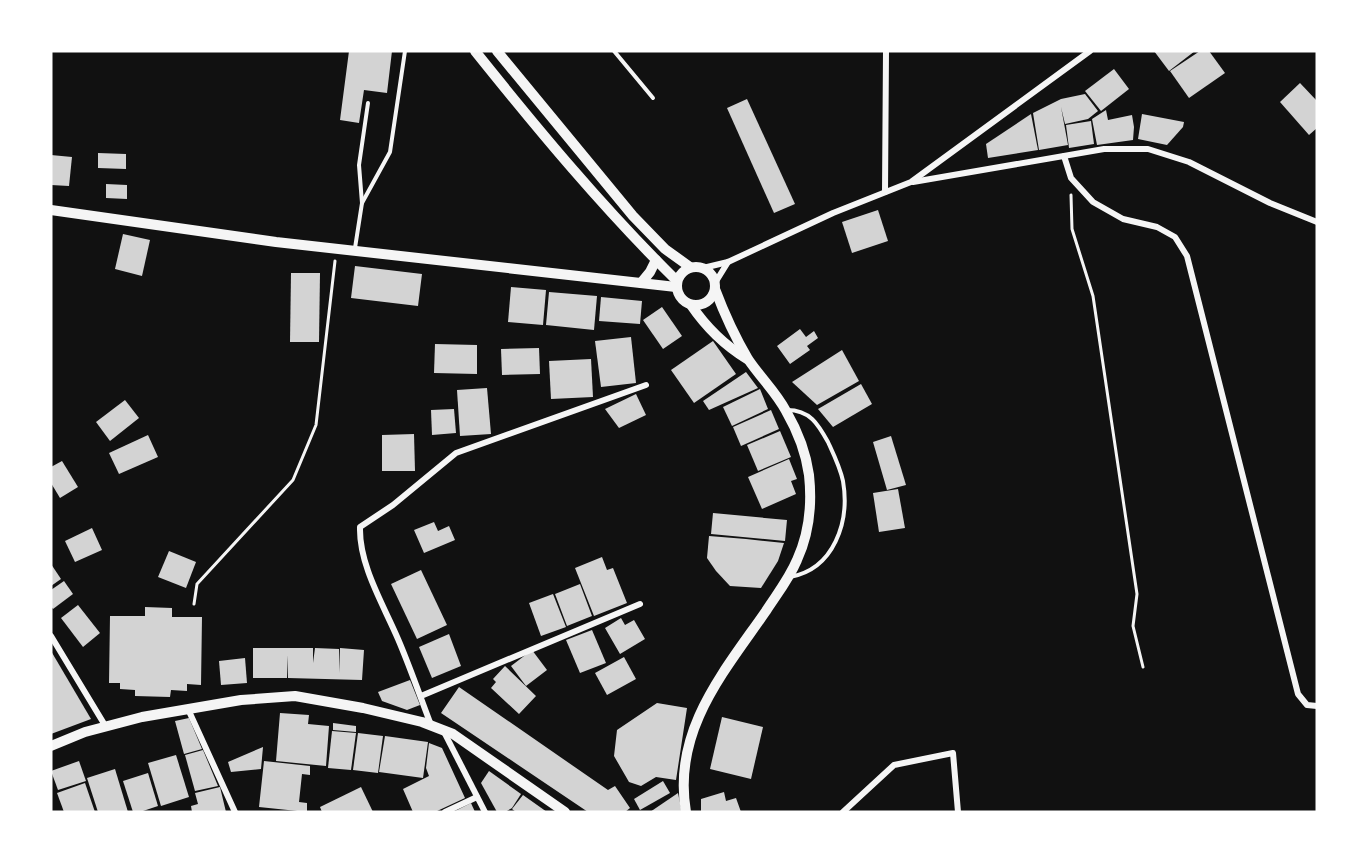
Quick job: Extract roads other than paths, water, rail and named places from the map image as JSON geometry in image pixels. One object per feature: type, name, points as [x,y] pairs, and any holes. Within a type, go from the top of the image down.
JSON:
[{"type":"main road","points":[[475,51],[567,165],[676,284],[680,299],[698,306],[709,301],[715,286]]},
{"type":"main road","points":[[497,51],[633,216],[660,243],[690,267]]},
{"type":"main road","points":[[51,210],[276,242],[355,249],[640,283],[676,284]]},
{"type":"main road","points":[[640,283],[650,272],[656,260]]},
{"type":"main road","points":[[676,284],[684,270],[690,267],[709,271],[727,319],[750,361],[786,410],[804,453],[810,496],[805,538],[789,577],[708,695],[688,742],[683,794],[686,812]]},
{"type":"main road","points":[[691,305],[700,319],[723,342],[750,361]]},
{"type":"main road","points":[[51,746],[85,732],[142,717],[241,700],[295,696],[363,708],[443,729],[565,812]]},
{"type":"street","points":[[885,192],[886,51]]},
{"type":"street","points":[[911,182],[1090,51]]},
{"type":"street","points":[[703,268],[728,262],[833,213],[911,182],[1104,149],[1149,149],[1189,162],[1270,203],[1317,222]]},
{"type":"street","points":[[1064,156],[1071,178],[1093,202],[1123,219],[1157,227],[1175,237],[1187,256],[1298,694],[1307,705],[1317,706]]},
{"type":"street","points":[[715,286],[728,262]]},
{"type":"street","points":[[432,725],[370,576],[360,542],[360,526],[393,505],[456,453],[646,385]]},
{"type":"street","points":[[421,696],[640,604]]},
{"type":"street","points":[[51,636],[106,726]]},
{"type":"street","points":[[188,709],[235,812]]},
{"type":"street","points":[[443,729],[485,812]]},
{"type":"street","points":[[843,812],[894,765],[953,753],[958,812]]},
{"type":"street","points":[[445,812],[477,797]]},
{"type":"lane","points":[[362,203],[390,152],[405,51]]},
{"type":"lane","points":[[614,51],[653,98]]},
{"type":"lane","points":[[355,249],[362,203],[359,165],[368,103]]},
{"type":"lane","points":[[786,410],[805,413],[819,426],[839,467],[844,494],[842,522],[825,560],[805,573],[789,577]]}]
